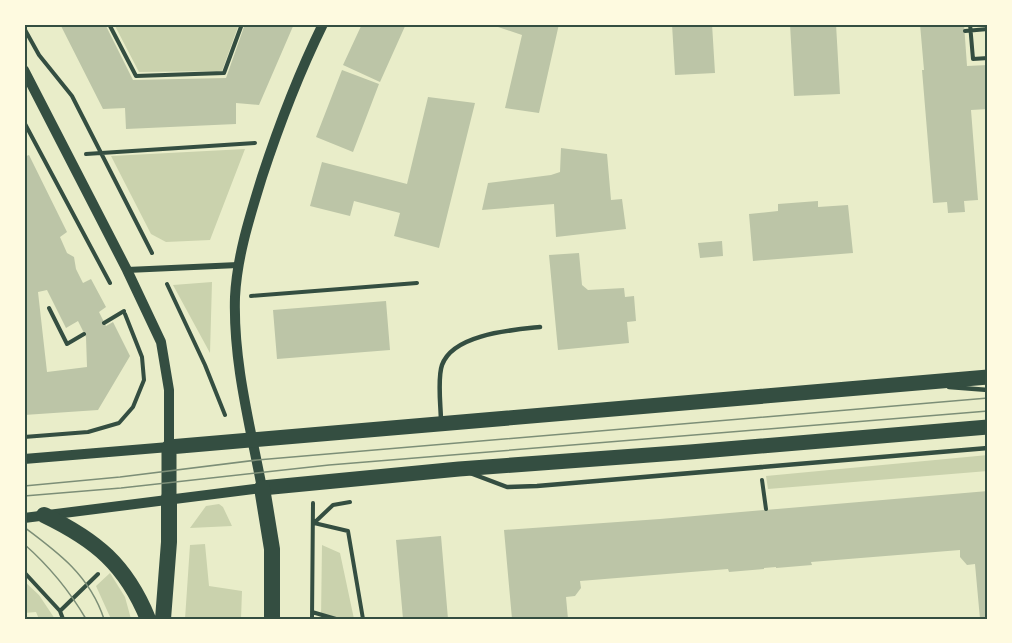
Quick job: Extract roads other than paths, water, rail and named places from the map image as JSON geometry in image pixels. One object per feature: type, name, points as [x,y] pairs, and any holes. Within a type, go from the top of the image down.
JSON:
[{"type":"highway","points":[[262,488],[272,549],[272,619]]},
{"type":"highway","points":[[163,619],[169,542],[169,498]]},
{"type":"highway","points":[[44,515],[75,530],[112,560],[130,583],[148,619]]},
{"type":"main road","points":[[169,498],[169,447],[988,377]]},
{"type":"main road","points":[[262,488],[459,469],[988,427]]},
{"type":"street","points":[[24,518],[262,488],[236,340],[235,297],[238,265],[249,216],[274,142],[311,48],[323,24]]},
{"type":"street","points":[[24,70],[127,270],[161,342],[169,390],[169,447],[24,459]]},
{"type":"street","points":[[127,270],[238,265]]},
{"type":"lane","points":[[441,425],[442,365],[449,354],[468,342],[497,332],[540,327]]},
{"type":"lane","points":[[905,383],[988,390]]},
{"type":"lane","points":[[459,469],[507,487],[988,448]]},
{"type":"tram line","points":[[24,486],[257,460],[988,398]]},
{"type":"tram line","points":[[24,496],[121,488],[329,465],[988,411]]},
{"type":"tram line","points":[[24,527],[61,556],[82,578],[91,590],[104,619]]},
{"type":"tram line","points":[[24,544],[58,579],[86,619]]}]
